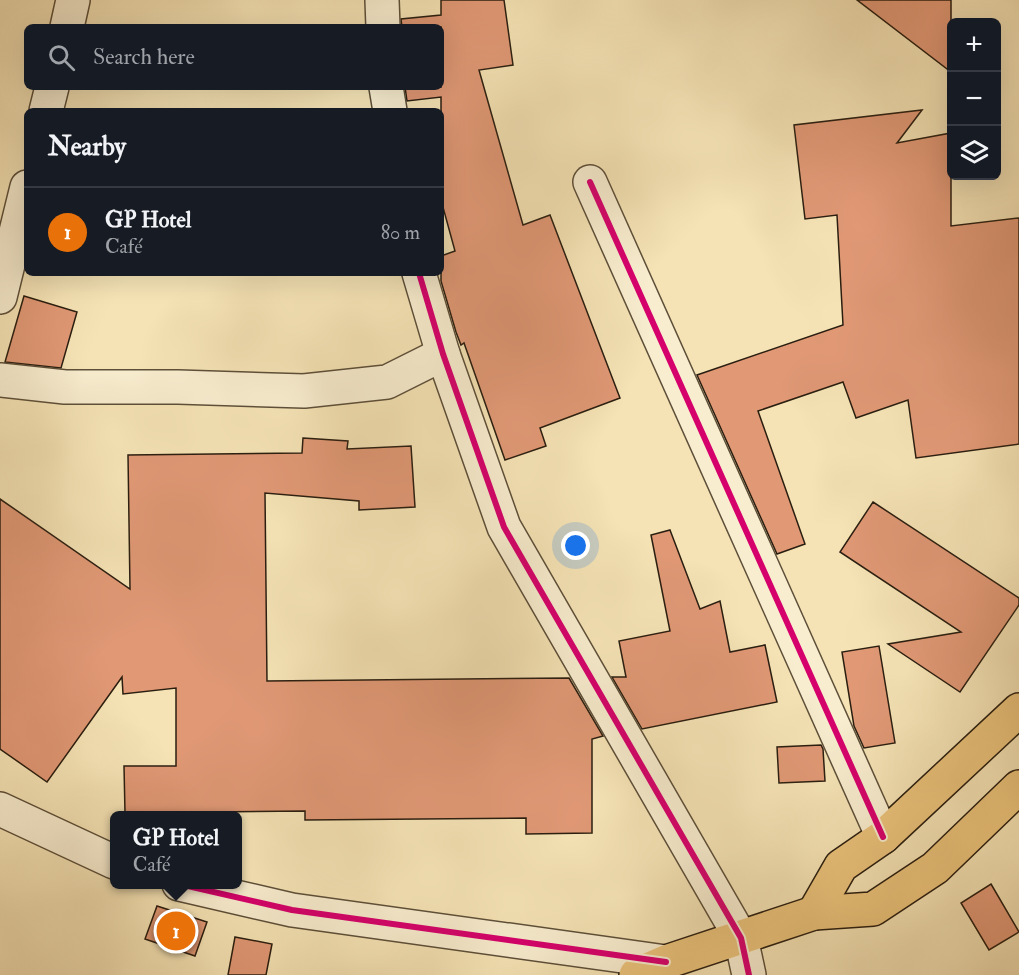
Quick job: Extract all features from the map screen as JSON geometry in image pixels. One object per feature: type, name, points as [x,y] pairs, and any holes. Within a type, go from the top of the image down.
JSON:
[{"type":"main road","points":[[814,913],[841,866],[883,837],[1019,710]]},
{"type":"main road","points":[[636,975],[666,962],[814,913],[873,909],[935,868],[1019,787]]},
{"type":"street","points":[[68,24],[73,0]]},
{"type":"street","points":[[382,0],[383,24]]},
{"type":"street","points":[[47,108],[51,90]]},
{"type":"street","points":[[386,90],[390,108]]},
{"type":"street","points":[[590,182],[883,837]]},
{"type":"street","points":[[0,297],[24,200]]},
{"type":"street","points":[[420,276],[443,354],[504,526],[741,939],[748,975]]},
{"type":"street","points":[[0,380],[65,387],[178,387],[304,391],[387,382],[443,354]]},
{"type":"street","points":[[0,809],[110,860]]},
{"type":"street","points":[[197,889],[292,910],[666,962]]},
{"type":"building","points":[[441,0],[504,0],[513,65],[479,70],[523,225],[550,215],[620,398],[540,428],[546,446],[505,460],[464,343],[461,345],[456,332],[441,281],[441,276],[444,276],[444,255],[455,251],[444,211],[444,108],[441,108],[441,97],[407,101],[405,90],[444,90],[444,24],[402,24],[401,19],[441,15]]},
{"type":"building","points":[[857,0],[951,0],[951,18],[947,18],[947,69]]},
{"type":"building","points":[[922,110],[897,143],[947,134],[947,180],[951,180],[951,226],[1019,218],[1019,444],[916,458],[908,400],[856,418],[843,382],[758,411],[805,544],[777,554],[697,375],[843,325],[837,215],[805,219],[794,125]]},
{"type":"building","points":[[24,296],[77,312],[61,368],[5,362]]},
{"type":"building","points":[[303,438],[348,441],[347,449],[411,446],[415,507],[359,510],[359,501],[265,493],[267,681],[569,678],[603,736],[592,739],[592,833],[526,834],[526,818],[305,820],[305,811],[125,811],[124,766],[176,766],[176,688],[123,694],[122,677],[47,782],[0,749],[0,499],[130,589],[128,455],[302,453]]},
{"type":"building","points":[[873,502],[1019,598],[1019,605],[960,692],[888,644],[961,632],[840,552]]},
{"type":"building","points":[[670,530],[700,609],[720,601],[730,652],[765,645],[777,702],[642,729],[612,677],[626,677],[619,641],[670,631],[651,535]]},
{"type":"building","points":[[879,646],[895,743],[864,748],[854,726],[842,652]]},
{"type":"building","points":[[821,745],[825,781],[779,783],[777,747]]},
{"type":"building","points":[[991,884],[1019,932],[989,950],[961,903]]},
{"type":"building","points":[[157,906],[207,922],[195,956],[145,939]]},
{"type":"building","points":[[235,937],[272,944],[266,975],[228,975]]},
{"type":"cycle path","points":[[590,182],[883,837]]},
{"type":"cycle path","points":[[420,276],[443,354],[504,527],[741,938],[749,975]]},
{"type":"cycle path","points":[[201,889],[292,910],[666,962]]},
{"type":"place","name":"GP Hotel","points":[[176,931]]}]
